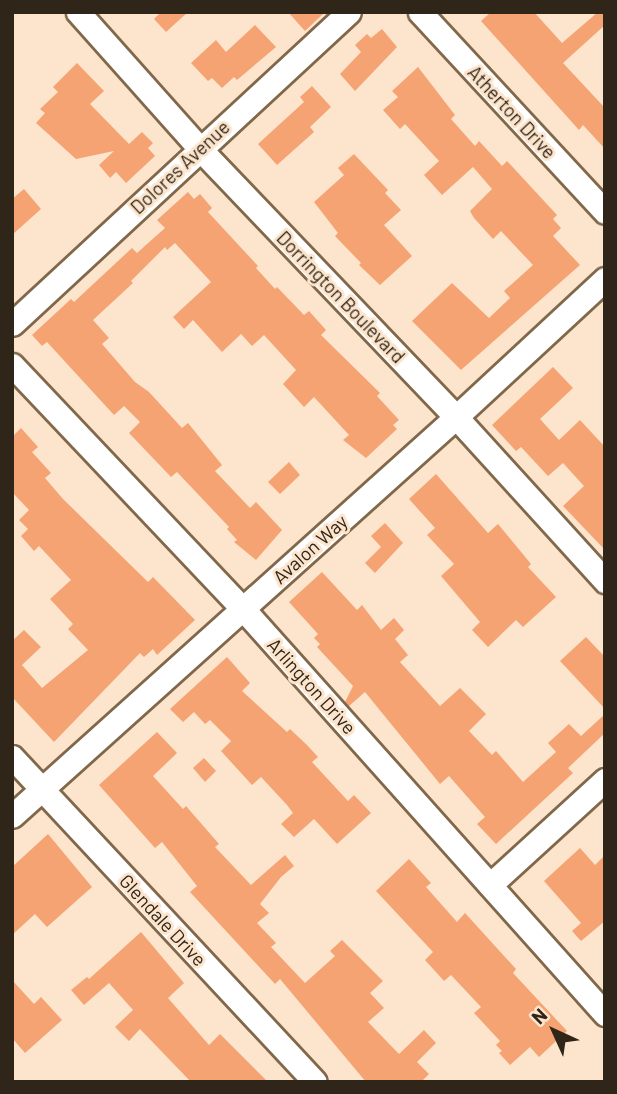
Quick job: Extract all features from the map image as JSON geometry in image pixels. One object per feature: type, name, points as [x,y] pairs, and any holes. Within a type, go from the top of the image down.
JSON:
[{"type":"street","name":"Dorrington Boulevard","points":[[78,12],[200,148],[457,417],[605,581]]},
{"type":"street","name":"Dolores Avenue","points":[[12,324],[349,12]]},
{"type":"street","name":"Atherton Drive","points":[[420,12],[605,212]]},
{"type":"street","name":"Avalon Way","points":[[12,816],[244,610],[605,279]]},
{"type":"street","name":"Arlington Drive","points":[[12,365],[244,610],[605,1014]]},
{"type":"street","name":"Glendale Drive","points":[[12,757],[315,1082]]},
{"type":"street","points":[[490,885],[605,779]]},
{"type":"building","points":[[161,12],[188,12],[166,32],[154,19]]},
{"type":"building","points":[[288,12],[325,12],[305,31]]},
{"type":"building","points":[[491,12],[534,12],[562,43],[598,12],[605,12],[605,25],[563,63],[605,108],[605,149],[583,125],[579,130],[481,21]]},
{"type":"building","points":[[255,25],[276,47],[237,80],[234,77],[222,88],[212,78],[208,81],[191,63],[216,40],[226,52]]},
{"type":"building","points":[[382,29],[397,47],[355,91],[340,74],[361,52],[355,45],[367,34],[371,38]]},
{"type":"building","points":[[77,63],[104,91],[90,104],[129,144],[142,132],[153,143],[148,148],[155,156],[126,183],[116,172],[110,178],[99,165],[114,151],[76,159],[36,123],[45,113],[40,109],[58,92],[53,87]]},
{"type":"building","points":[[418,67],[455,115],[451,119],[475,146],[479,141],[502,166],[507,161],[557,215],[553,219],[561,228],[553,236],[580,265],[461,370],[412,321],[452,283],[489,318],[510,298],[504,291],[533,265],[501,231],[493,239],[474,218],[470,211],[492,189],[473,167],[442,195],[424,175],[439,161],[405,124],[400,129],[383,110],[398,97],[392,91]]},
{"type":"building","points":[[312,86],[331,107],[310,127],[314,132],[277,165],[258,144],[304,102],[300,97]]},
{"type":"building","points":[[354,154],[388,190],[385,193],[401,210],[384,225],[412,256],[380,285],[335,236],[338,233],[314,202],[344,175],[338,168]]},
{"type":"building","points":[[24,189],[41,209],[12,235],[12,199]]},
{"type":"building","points":[[188,192],[194,199],[200,194],[212,208],[208,212],[258,266],[256,268],[275,289],[277,287],[304,315],[309,311],[326,330],[321,335],[380,393],[377,396],[399,420],[393,425],[397,429],[366,458],[343,440],[349,435],[314,397],[304,407],[283,384],[296,370],[264,335],[252,346],[241,334],[222,352],[193,320],[184,329],[173,317],[211,282],[175,243],[167,250],[165,247],[131,281],[133,283],[93,320],[109,338],[102,344],[135,382],[149,392],[182,428],[188,423],[222,465],[215,471],[250,508],[256,502],[282,530],[256,560],[234,542],[237,540],[227,529],[229,527],[177,472],[171,477],[129,433],[140,422],[124,406],[114,415],[47,342],[42,346],[32,335],[71,299],[74,302],[132,248],[137,253],[165,228],[157,220]]},
{"type":"building","points":[[553,367],[573,388],[540,419],[559,440],[580,420],[605,447],[605,550],[563,506],[584,486],[563,463],[548,476],[521,447],[516,451],[492,425]]},
{"type":"building","points":[[21,428],[38,447],[32,452],[51,473],[45,478],[63,499],[148,582],[153,577],[195,620],[157,655],[153,649],[144,657],[140,653],[54,742],[12,697],[12,641],[24,630],[41,647],[22,665],[42,688],[88,650],[68,629],[73,624],[50,599],[71,580],[39,546],[34,551],[21,536],[28,529],[19,520],[29,510],[12,492],[12,437]]},
{"type":"building","points":[[289,462],[300,475],[280,494],[268,482]]},
{"type":"building","points":[[436,474],[488,533],[498,524],[531,564],[528,567],[556,597],[523,627],[516,620],[488,647],[472,630],[480,622],[441,576],[454,564],[427,535],[435,528],[409,499]]},
{"type":"building","points":[[385,523],[403,543],[375,573],[365,563],[381,547],[371,536]]},
{"type":"building","points":[[322,572],[357,610],[362,605],[381,630],[394,618],[404,630],[395,639],[408,655],[400,662],[440,706],[460,688],[486,714],[469,731],[492,755],[496,751],[523,782],[556,752],[548,743],[569,724],[581,736],[605,714],[605,733],[568,768],[573,773],[496,844],[477,824],[485,817],[449,776],[440,784],[365,692],[349,706],[345,702],[353,686],[317,647],[320,644],[314,638],[318,634],[289,602]]},
{"type":"building","points":[[586,637],[605,657],[605,709],[560,661]]},
{"type":"building","points":[[227,657],[250,683],[242,691],[287,732],[290,729],[307,745],[318,757],[312,762],[348,801],[354,795],[371,813],[337,844],[314,819],[294,837],[281,824],[293,813],[287,805],[261,777],[252,785],[221,751],[231,741],[210,720],[205,724],[194,712],[183,722],[170,709]]},
{"type":"building","points":[[157,732],[177,753],[153,776],[183,809],[186,806],[219,844],[215,847],[251,885],[285,855],[294,866],[281,877],[260,904],[269,913],[257,923],[276,943],[271,947],[305,983],[335,956],[330,951],[342,940],[383,981],[370,993],[384,1008],[368,1022],[399,1054],[424,1030],[436,1043],[417,1062],[429,1074],[421,1082],[366,1082],[280,979],[275,984],[190,892],[197,886],[162,842],[155,848],[99,785]]},
{"type":"building","points":[[204,758],[216,771],[205,782],[193,768]]},
{"type":"building","points":[[48,834],[92,887],[47,927],[35,914],[12,935],[12,867]]},
{"type":"building","points":[[580,848],[595,865],[605,855],[605,921],[581,941],[572,931],[581,923],[544,881]]},
{"type":"building","points":[[409,859],[431,883],[426,887],[457,922],[465,913],[516,969],[513,973],[567,1031],[539,1057],[530,1047],[510,1065],[499,1053],[502,1051],[496,1045],[500,1041],[474,1013],[481,1007],[451,975],[444,981],[425,960],[433,952],[376,891]]},
{"type":"building","points":[[141,932],[184,983],[168,998],[209,1045],[220,1034],[268,1082],[191,1082],[140,1029],[129,1041],[115,1027],[133,1010],[109,983],[84,1005],[71,990],[87,977],[89,979]]},
{"type":"building","points":[[12,980],[34,1004],[41,997],[62,1020],[25,1053],[12,1038]]}]
